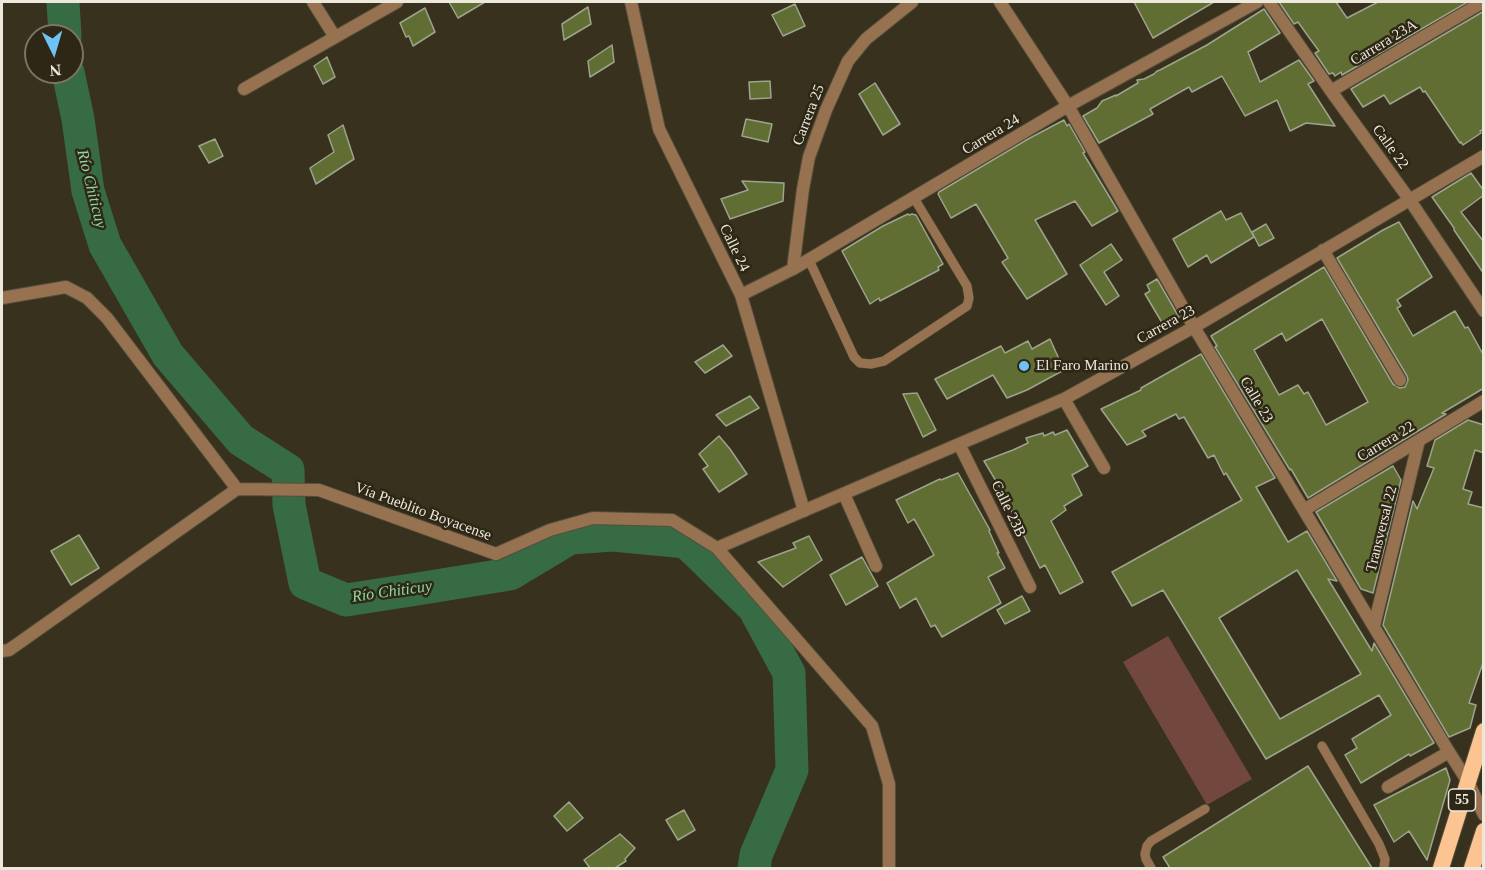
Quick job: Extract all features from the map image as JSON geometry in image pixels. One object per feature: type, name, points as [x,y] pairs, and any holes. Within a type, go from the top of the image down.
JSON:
[{"type":"highway","name":"55","points":[[1441,868],[1484,731]]},
{"type":"highway","name":"55","points":[[1472,868],[1484,831]]},
{"type":"street","points":[[313,2],[335,37]]},
{"type":"street","points":[[244,89],[397,2]]},
{"type":"street","name":"Calle 24","points":[[631,2],[658,129],[741,295],[804,511]]},
{"type":"street","name":"Carrera 25","points":[[793,269],[809,157],[826,110],[848,62],[866,39],[912,2]]},
{"type":"street","name":"Calle 23","points":[[1000,2],[1068,106],[1194,327],[1468,782],[1484,815]]},
{"type":"street","name":"Carrera 24","points":[[741,295],[793,269],[1068,106],[1257,2]]},
{"type":"street","name":"Calle 22","points":[[1269,2],[1409,200],[1484,311]]},
{"type":"street","name":"Carrera 23A","points":[[1331,92],[1483,2]]},
{"type":"street","name":"Carrera 23","points":[[717,548],[1064,399],[1194,327],[1484,156]]},
{"type":"street","points":[[1323,250],[1400,380]]},
{"type":"street","points":[[2,298],[66,287],[87,298],[107,318],[237,489],[9,650],[2,651]]},
{"type":"street","points":[[1064,399],[1104,468]]},
{"type":"street","name":"Carrera 22","points":[[1304,510],[1484,401]]},
{"type":"street","name":"Transversal 22","points":[[1374,626],[1419,440]]},
{"type":"street","name":"Calle 23B","points":[[959,444],[1030,587]]},
{"type":"street","name":"Vía Pueblito Boyacense","points":[[237,489],[319,490],[496,554],[550,530],[593,518],[672,520],[717,548],[872,726],[889,784],[889,868]]},
{"type":"street","points":[[844,494],[876,566]]},
{"type":"street","points":[[1388,786],[1449,752]]},
{"type":"lane","points":[[808,260],[854,357],[860,363],[871,364],[884,361],[967,306],[969,298],[967,286],[914,198]]},
{"type":"lane","points":[[1322,746],[1383,851],[1384,868]]},
{"type":"lane","points":[[1151,868],[1146,859],[1146,846],[1204,809]]},
{"type":"shaded area","points":[[1168,636],[1252,779],[1207,805],[1123,662]]},
{"type":"building","points":[[449,2],[485,2],[458,18]]},
{"type":"building","points":[[1134,2],[1214,2],[1153,38]]},
{"type":"building","points":[[1279,2],[1336,2],[1347,18],[1378,2],[1468,2],[1342,75],[1341,72],[1335,76],[1333,73],[1329,74],[1315,53],[1319,51],[1298,22],[1294,24]]},
{"type":"building","points":[[795,4],[805,26],[783,36],[772,15]]},
{"type":"building","points":[[588,7],[591,24],[564,40],[562,24]]},
{"type":"building","points":[[425,8],[435,32],[413,46],[400,23]]},
{"type":"building","points":[[1264,9],[1280,33],[1248,52],[1260,82],[1299,60],[1314,81],[1308,84],[1335,126],[1306,123],[1290,131],[1277,100],[1245,116],[1222,76],[1192,92],[1189,87],[1150,109],[1153,114],[1099,143],[1083,116],[1097,108],[1102,101],[1138,83],[1137,80],[1154,74],[1207,45]]},
{"type":"building","points":[[1484,11],[1484,129],[1480,131],[1481,133],[1463,145],[1460,143],[1420,87],[1390,104],[1384,95],[1363,107],[1351,89]]},
{"type":"building","points":[[612,45],[614,62],[590,77],[588,61]]},
{"type":"building","points":[[327,57],[335,77],[323,84],[314,66]]},
{"type":"building","points":[[770,81],[771,98],[750,99],[749,82]]},
{"type":"building","points":[[875,83],[900,124],[883,135],[859,94]]},
{"type":"building","points":[[746,119],[772,124],[768,142],[742,136]]},
{"type":"building","points":[[1064,120],[1067,126],[1069,124],[1085,152],[1083,153],[1118,211],[1092,226],[1075,201],[1035,220],[1067,274],[1027,299],[1002,262],[1008,258],[976,204],[951,218],[938,194],[1028,139]]},
{"type":"building","points":[[343,125],[354,159],[316,184],[310,168],[334,152],[328,135]]},
{"type":"building","points":[[215,139],[223,156],[209,163],[199,146]]},
{"type":"building","points":[[1471,173],[1484,191],[1484,195],[1461,212],[1484,242],[1484,274],[1432,197]]},
{"type":"building","points":[[742,181],[784,183],[783,201],[730,219],[721,199],[748,190]]},
{"type":"building","points":[[1221,211],[1226,220],[1241,213],[1254,237],[1211,263],[1207,255],[1188,267],[1173,239]]},
{"type":"building","points":[[908,214],[916,215],[943,264],[938,267],[939,270],[870,304],[842,251]]},
{"type":"building","points":[[1399,222],[1432,277],[1397,300],[1401,306],[1397,308],[1413,336],[1455,311],[1465,328],[1468,327],[1484,356],[1484,388],[1442,413],[1446,414],[1308,498],[1215,347],[1217,346],[1211,336],[1324,267],[1393,384],[1400,388],[1405,387],[1407,376],[1337,258]],"holes":[[[1322,319],[1368,402],[1326,425],[1308,392],[1304,394],[1298,385],[1279,395],[1254,350],[1282,333],[1286,341]]]},
{"type":"building","points":[[1266,224],[1274,238],[1259,246],[1252,232]]},
{"type":"building","points":[[1111,244],[1122,260],[1104,272],[1119,296],[1106,305],[1080,265]]},
{"type":"building","points":[[1157,279],[1179,317],[1164,326],[1145,294],[1150,291],[1147,285]]},
{"type":"building","name":"El Faro Marino","points":[[1050,339],[1064,370],[1007,398],[993,375],[947,399],[935,379],[1001,346],[1005,353],[1028,341],[1032,349]]},
{"type":"building","points":[[723,345],[732,356],[705,373],[695,362]]},
{"type":"building","points":[[1201,354],[1275,478],[1256,487],[1288,542],[1307,531],[1337,581],[1328,579],[1372,651],[1374,643],[1434,743],[1410,756],[1409,754],[1361,783],[1345,755],[1357,748],[1352,739],[1391,715],[1379,695],[1266,759],[1163,590],[1132,606],[1112,572],[1242,500],[1226,473],[1224,475],[1214,455],[1208,458],[1184,417],[1179,419],[1176,414],[1142,431],[1146,436],[1127,445],[1101,409]],"holes":[[[1297,570],[1361,674],[1280,719],[1219,618]]]},
{"type":"building","points":[[917,393],[936,430],[923,437],[903,394]]},
{"type":"building","points":[[750,396],[759,408],[726,426],[716,415]]},
{"type":"building","points":[[1468,420],[1484,425],[1484,453],[1475,450],[1463,489],[1472,492],[1468,504],[1484,508],[1484,660],[1469,703],[1476,705],[1470,728],[1449,737],[1383,625],[1413,501],[1417,509],[1434,468],[1427,466],[1435,440]]},
{"type":"building","points":[[1067,430],[1088,466],[1072,475],[1082,495],[1064,506],[1066,510],[1051,521],[1083,582],[1060,594],[1045,565],[1040,568],[984,461],[1028,443],[1026,438],[1043,433],[1044,436],[1053,432],[1055,435]]},
{"type":"building","points":[[719,436],[747,474],[719,492],[703,469],[708,466],[699,454]]},
{"type":"building","points":[[1393,466],[1401,480],[1373,593],[1361,589],[1316,512]]},
{"type":"building","points":[[958,473],[990,530],[999,553],[997,553],[1005,568],[988,577],[1001,603],[942,637],[935,625],[931,627],[916,598],[900,608],[887,583],[934,555],[914,519],[908,523],[896,500]]},
{"type":"building","points":[[79,535],[99,568],[71,585],[51,551]]},
{"type":"building","points":[[809,536],[822,560],[783,587],[758,562],[796,548],[793,543]]},
{"type":"building","points":[[862,557],[878,586],[846,605],[830,575]]},
{"type":"building","points":[[1022,596],[1030,611],[1005,624],[997,610]]},
{"type":"building","points":[[1308,766],[1372,868],[1170,868],[1163,857]]},
{"type":"building","points":[[1446,768],[1450,780],[1427,860],[1409,831],[1394,842],[1374,805]]},
{"type":"building","points":[[569,802],[583,818],[567,831],[554,816]]},
{"type":"building","points":[[684,810],[695,830],[678,840],[666,820]]},
{"type":"building","points":[[620,834],[635,848],[625,859],[626,861],[615,868],[590,868],[584,860]]},
{"type":"waterway","name":"Río Chiticuy","points":[[63,2],[64,24]]},
{"type":"waterway","name":"Río Chiticuy","points":[[71,84],[88,191],[105,245],[168,355],[241,440],[288,470],[289,505],[305,583],[346,600],[411,590],[510,574],[570,538],[613,535],[686,542],[754,608],[789,673],[792,770],[756,855],[754,868]]},
{"type":"place","name":"El Faro Marino","points":[[1024,366]]}]
